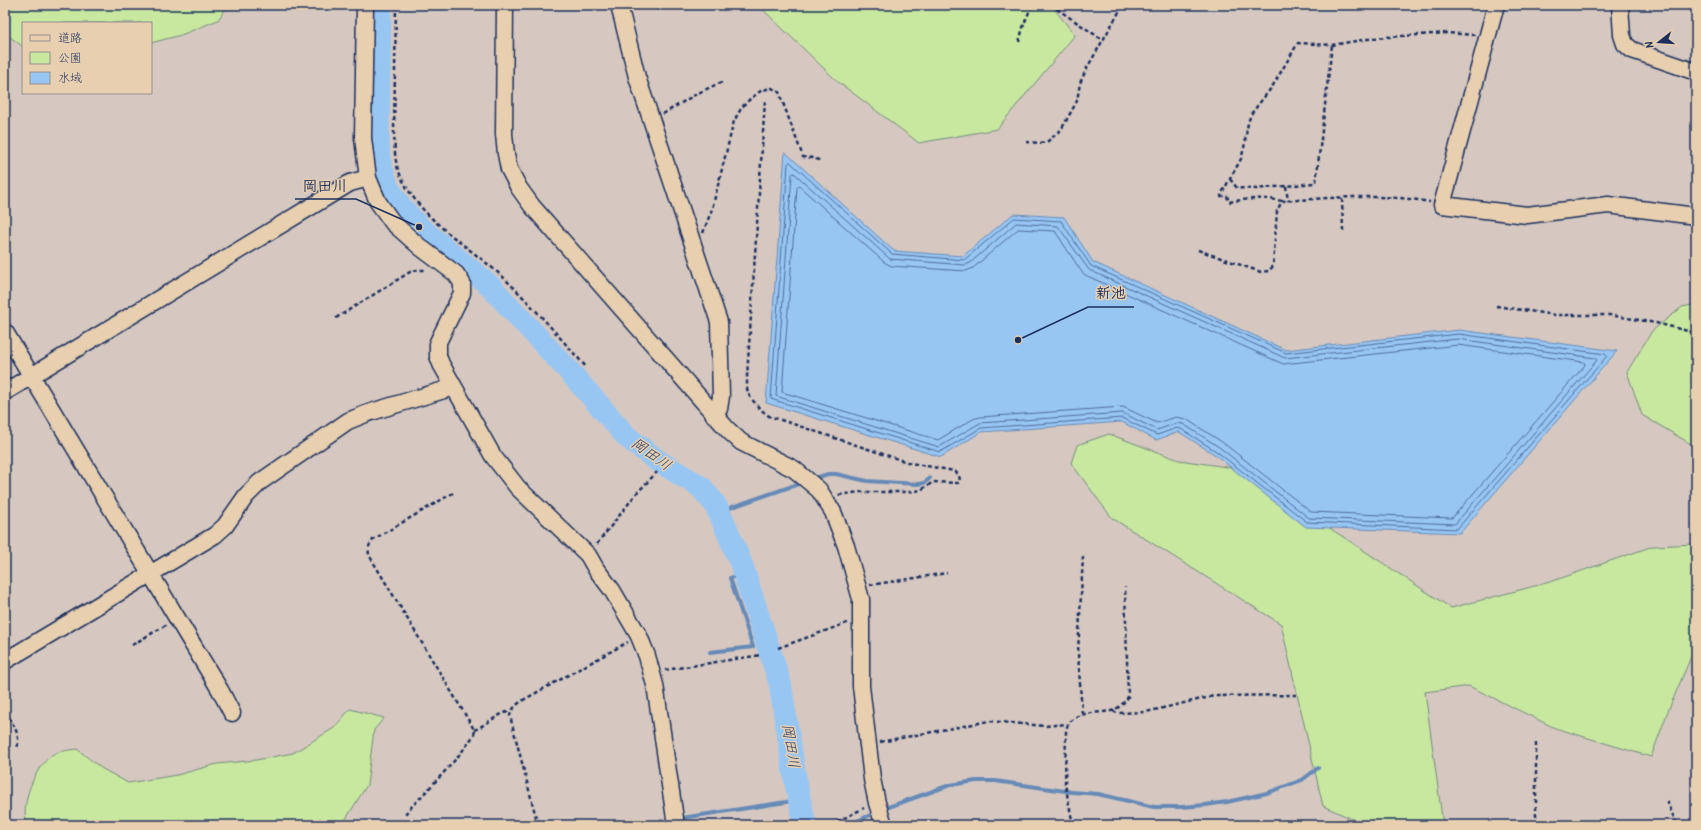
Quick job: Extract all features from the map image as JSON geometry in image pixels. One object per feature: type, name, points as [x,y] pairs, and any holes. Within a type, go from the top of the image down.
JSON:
[{"type":"street","points":[[365,5],[363,138],[368,178],[378,202],[393,223],[420,247],[456,274],[462,282],[462,293],[438,342],[438,356],[454,388],[493,456],[518,488],[588,555],[596,569],[612,590],[639,636],[647,656],[655,685],[676,825]]},
{"type":"street","points":[[505,5],[504,134],[509,169],[519,188],[532,206],[714,415],[741,442],[794,469],[819,490],[836,519],[859,586],[861,598],[861,686],[877,803],[884,825]]},
{"type":"street","points":[[619,5],[626,35],[651,119],[719,322],[721,396],[719,409],[714,415]]},
{"type":"street","points":[[1496,5],[1442,205],[1527,216],[1608,205],[1696,216]]},
{"type":"street","points":[[1620,5],[1622,35],[1625,44],[1632,50],[1696,72]]},
{"type":"street","points":[[5,392],[350,183],[368,178]]},
{"type":"street","points":[[5,332],[220,690],[232,713]]},
{"type":"street","points":[[5,661],[215,535],[225,526],[246,496],[260,482],[348,421],[368,413],[454,388]]},
{"type":"path","points":[[396,5],[395,155],[399,171],[406,187],[418,205],[433,220],[509,283],[587,368]]},
{"type":"path","points":[[1019,42],[1024,24],[1032,5]]},
{"type":"path","points":[[1051,5],[1103,40]]},
{"type":"path","points":[[1026,142],[1041,143],[1048,141],[1061,130],[1077,101],[1080,83],[1123,5]]},
{"type":"path","points":[[1442,205],[1407,198],[1288,201],[1270,199],[1229,202],[1228,196],[1221,196],[1241,159],[1251,114],[1272,87],[1298,43],[1332,45],[1374,38],[1446,33],[1474,36],[1489,31]]},
{"type":"path","points":[[1230,179],[1238,188],[1256,190],[1316,182],[1332,45]]},
{"type":"path","points":[[651,119],[659,116],[698,93],[722,82]]},
{"type":"path","points":[[691,239],[700,236],[704,231],[712,209],[734,121],[742,107],[762,90],[772,88],[779,92],[803,158],[813,158],[822,162]]},
{"type":"path","points":[[765,101],[750,316],[747,377],[747,389],[750,397],[760,409],[769,416],[910,463],[954,471],[959,475],[960,481],[958,483],[933,482],[921,490],[909,492],[848,493],[832,496],[825,500]]},
{"type":"path","points":[[1286,186],[1288,201]]},
{"type":"path","points":[[1342,199],[1343,230]]},
{"type":"path","points":[[1198,250],[1261,272],[1269,271],[1273,266],[1277,211],[1282,201]]},
{"type":"path","points":[[336,318],[410,272],[417,270],[431,271]]},
{"type":"path","points":[[1496,306],[1555,315],[1610,315],[1656,323],[1696,333]]},
{"type":"path","points":[[588,555],[636,494],[657,472]]},
{"type":"path","points":[[405,814],[462,751],[474,735],[474,730],[368,549],[369,544],[374,539],[453,493]]},
{"type":"path","points":[[1082,714],[1078,653],[1083,556]]},
{"type":"path","points":[[859,586],[947,573]]},
{"type":"path","points":[[1113,711],[1124,704],[1128,697],[1129,691],[1125,587]]},
{"type":"path","points":[[132,645],[176,618]]},
{"type":"path","points":[[778,648],[862,619]]},
{"type":"path","points":[[538,825],[510,716],[511,711],[516,705],[525,699],[639,636]]},
{"type":"path","points":[[651,672],[761,655]]},
{"type":"path","points":[[868,744],[988,721],[1045,726],[1067,724],[1082,714],[1113,711],[1117,713],[1146,712],[1214,696],[1296,695]]},
{"type":"path","points":[[5,711],[15,728],[19,740],[17,749]]},
{"type":"path","points":[[474,730],[484,726],[502,713],[511,711]]},
{"type":"path","points":[[1067,724],[1065,784],[1073,825]]},
{"type":"path","points":[[1536,743],[1536,825]]},
{"type":"path","points":[[1667,801],[1677,825]]},
{"type":"path","points":[[831,825],[877,803]]},
{"type":"green space","points":[[5,5],[228,5],[218,20],[181,35],[152,43],[152,22],[22,22],[22,46],[5,33]]},
{"type":"green space","points":[[758,5],[1051,5],[1075,35],[997,129],[919,143],[837,81]]},
{"type":"green space","points":[[1696,304],[1696,447],[1642,415],[1627,372],[1652,331],[1682,307]]},
{"type":"green space","points":[[1109,434],[1179,460],[1240,469],[1451,608],[1550,582],[1653,546],[1696,544],[1696,645],[1668,711],[1651,757],[1555,728],[1469,686],[1425,692],[1443,825],[1366,825],[1323,806],[1281,624],[1112,518],[1071,463],[1077,445]]},
{"type":"green space","points":[[350,709],[384,718],[374,730],[367,785],[342,825],[27,825],[25,807],[34,777],[45,761],[57,753],[77,749],[101,768],[128,783],[177,775],[217,764],[256,760],[293,753],[334,728]]},
{"type":"water","points":[[785,152],[894,251],[963,256],[1013,214],[1064,217],[1093,262],[1286,350],[1459,330],[1617,351],[1460,533],[1306,527],[1214,454],[1179,432],[1156,440],[1122,422],[981,432],[941,457],[766,403]]},
{"type":"waterway","name":"岡田川","points":[[380,5],[378,138],[379,160],[388,188],[402,208],[419,227],[489,285],[569,371],[627,437],[658,461],[701,487],[714,503],[742,566],[780,683],[796,784],[805,825]]},
{"type":"waterway","points":[[812,479],[828,474],[836,474],[867,481],[918,484],[924,483],[930,478]]},
{"type":"waterway","points":[[718,512],[804,482]]},
{"type":"waterway","points":[[710,652],[753,647],[730,578],[744,574]]},
{"type":"waterway","points":[[883,809],[950,785],[976,781],[995,781],[1072,792],[1098,794],[1154,807],[1205,805],[1227,802],[1267,793],[1302,780],[1318,768]]},
{"type":"waterway","points":[[682,818],[799,800]]},
{"type":"waterway","points":[[848,825],[877,812]]},
{"type":"place","name":"岡田川","points":[[419,227]]},
{"type":"place","name":"新池","points":[[1018,340]]}]
